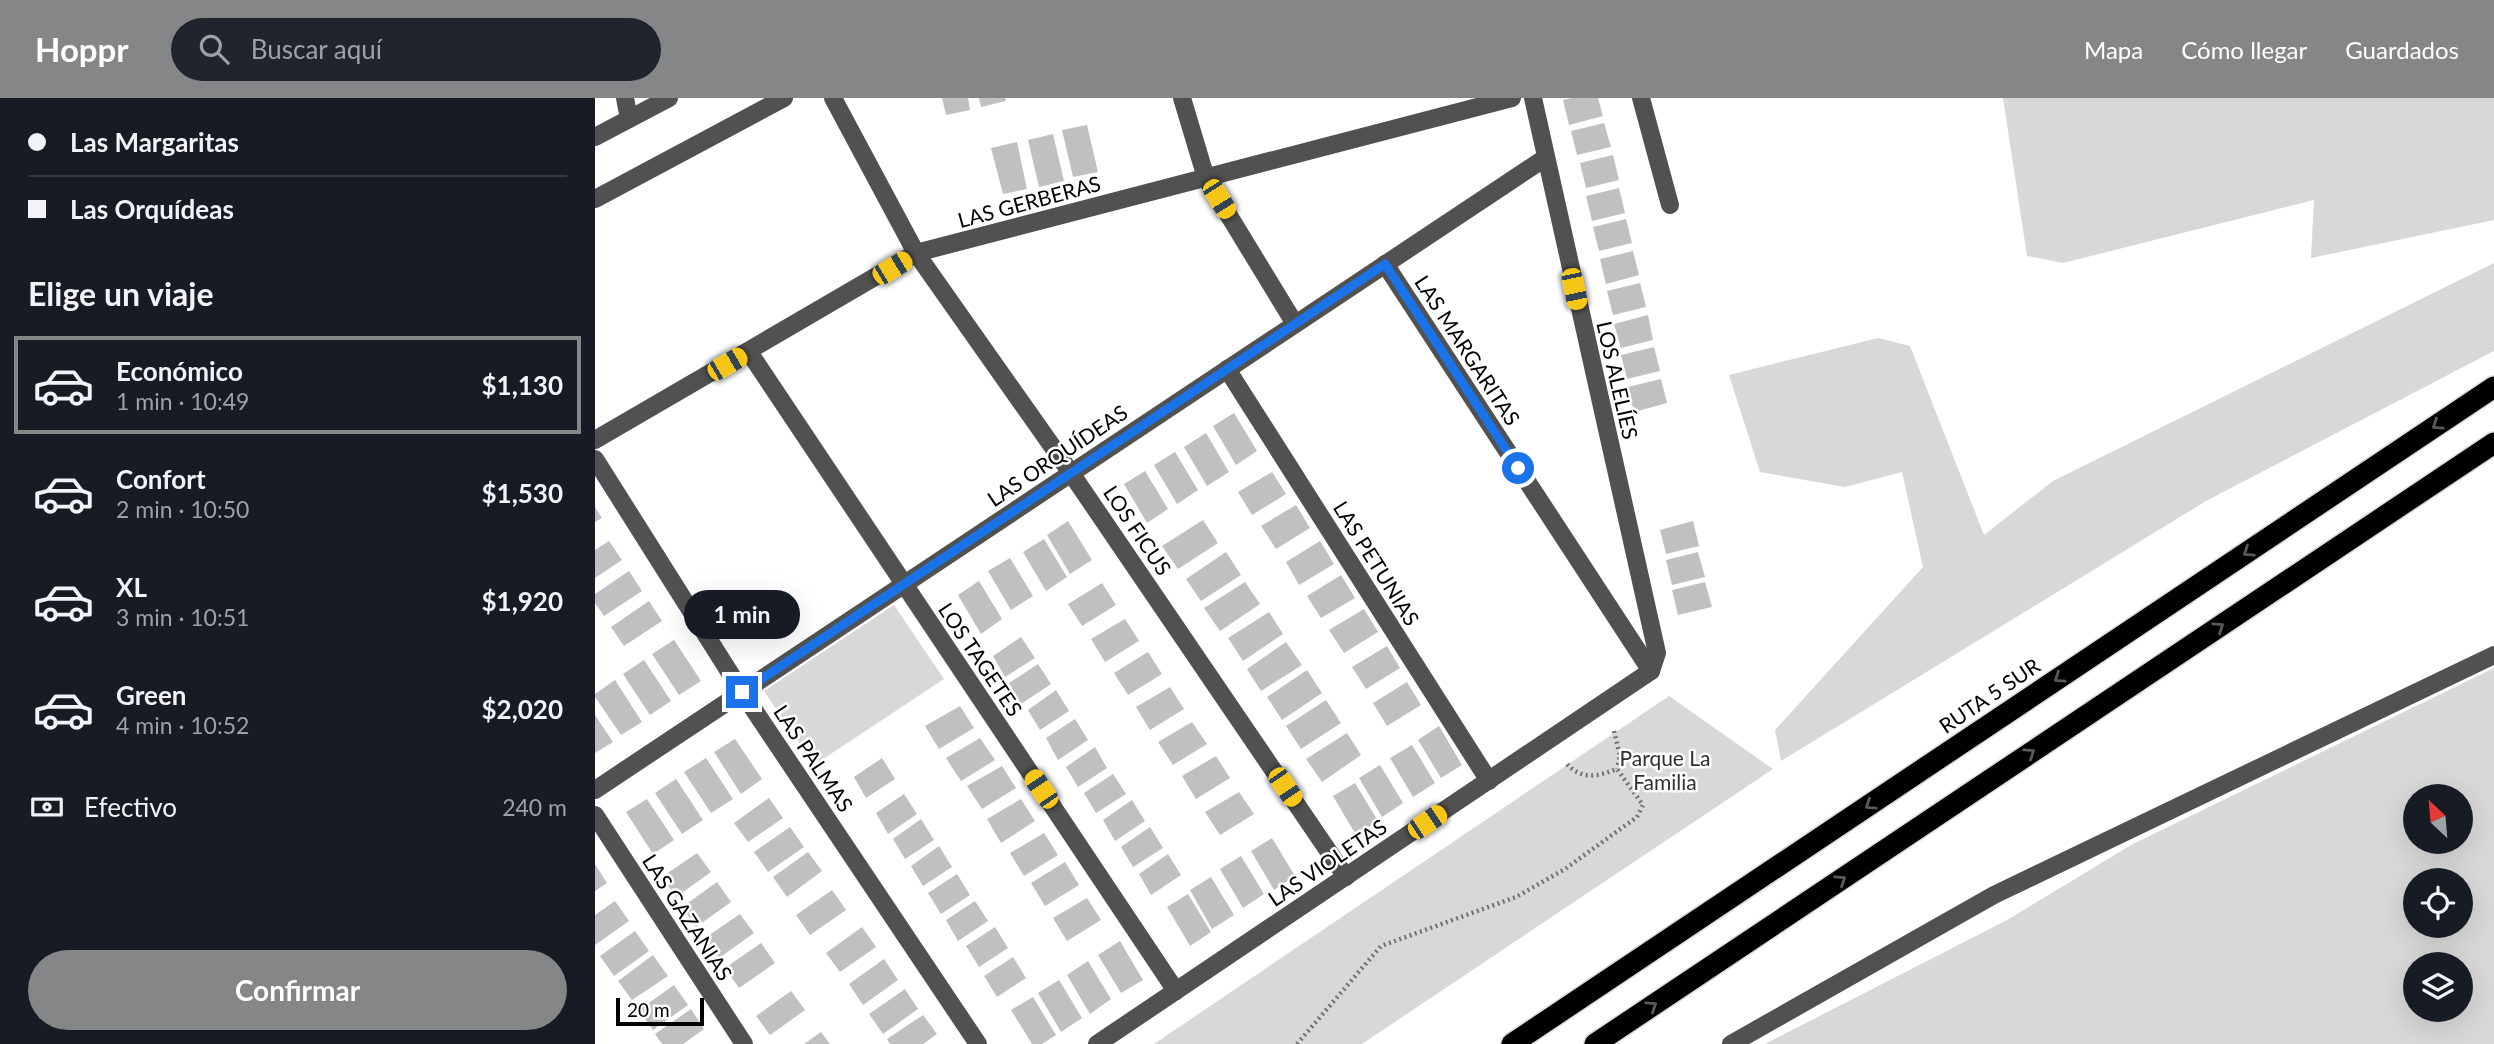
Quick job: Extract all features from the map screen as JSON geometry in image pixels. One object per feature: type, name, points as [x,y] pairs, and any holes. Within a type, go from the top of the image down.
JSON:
[{"type":"highway","name":"RUTA 5 SUR","points":[[1512,1044],[2494,387]]},
{"type":"highway","points":[[1595,1044],[2494,443]]},
{"type":"street","points":[[625,98],[629,118]]},
{"type":"street","points":[[595,137],[669,98]]},
{"type":"street","points":[[595,200],[784,98]]},
{"type":"street","name":"LOS FICUS","points":[[833,98],[916,253],[1071,474],[1346,877]]},
{"type":"street","points":[[1182,98],[1206,178],[1295,324]]},
{"type":"street","name":"LAS GERBERAS","points":[[595,440],[916,253],[1512,98]]},
{"type":"street","name":"LOS ALELÍES","points":[[1533,98],[1657,653],[1651,671]]},
{"type":"street","points":[[1641,98],[1670,205]]},
{"type":"street","name":"LAS ORQUÍDEAS","points":[[595,790],[1545,158]]},
{"type":"street","name":"LAS MARGARITAS","points":[[1385,264],[1651,671]]},
{"type":"street","name":"LOS TAGETES","points":[[749,352],[1176,991]]},
{"type":"street","name":"LAS PETUNIAS","points":[[1227,369],[1489,781]]},
{"type":"street","name":"LAS PALMAS","points":[[595,459],[742,692],[978,1044]]},
{"type":"street","points":[[1731,1044],[1994,895],[2494,655]]},
{"type":"street","name":"LAS VIOLETAS","points":[[1097,1044],[1651,671]]},
{"type":"street","name":"LAS GAZANIAS","points":[[595,815],[744,1044]]},
{"type":"path","points":[[1297,1044],[1381,946],[1516,897],[1565,869],[1637,817],[1643,805],[1617,769],[1620,756],[1614,731]]},
{"type":"path","points":[[1566,763],[1571,769],[1590,777],[1617,769]]},
{"type":"green space","points":[[2003,98],[2494,98],[2494,220],[2311,258],[2314,200],[2063,263],[2027,256]]},
{"type":"green space","points":[[2494,263],[2494,351],[2206,501],[1781,761],[1775,730],[1923,567],[1902,472],[1845,487],[1760,472],[1729,375],[1878,338],[1910,346],[1984,535],[2053,481]]},
{"type":"green space","points":[[894,605],[944,679],[814,765],[764,691]]},
{"type":"green space","points":[[2494,668],[2494,1044],[1765,1044],[2007,920],[2131,845]]},
{"type":"green space","name":"Parque La Familia","points":[[1669,696],[1773,769],[1362,1044],[1154,1044]]},
{"type":"building","points":[[942,98],[968,98],[970,110],[946,115]]},
{"type":"building","points":[[979,98],[1005,98],[1006,101],[981,107]]},
{"type":"building","points":[[1598,98],[1603,116],[1569,125],[1563,100]]},
{"type":"building","points":[[1604,123],[1611,147],[1577,155],[1571,131]]},
{"type":"building","points":[[1087,125],[1098,172],[1073,177],[1062,130]]},
{"type":"building","points":[[1053,134],[1064,181],[1039,187],[1028,140]]},
{"type":"building","points":[[1017,142],[1027,189],[1003,194],[991,148]]},
{"type":"building","points":[[1613,155],[1619,180],[1586,188],[1580,163]]},
{"type":"building","points":[[1619,188],[1625,213],[1592,221],[1586,196]]},
{"type":"building","points":[[1626,219],[1632,243],[1599,251],[1593,227]]},
{"type":"building","points":[[1633,251],[1639,275],[1606,284],[1600,259]]},
{"type":"building","points":[[1640,283],[1646,307],[1613,315],[1607,291]]},
{"type":"building","points":[[1648,315],[1653,340],[1621,348],[1614,324]]},
{"type":"building","points":[[1654,347],[1660,371],[1627,379],[1621,355]]},
{"type":"building","points":[[1661,379],[1667,403],[1634,412],[1628,387]]},
{"type":"building","points":[[1234,413],[1257,451],[1236,465],[1213,426]]},
{"type":"building","points":[[1206,433],[1229,472],[1207,486],[1184,447]]},
{"type":"building","points":[[1175,452],[1198,490],[1177,504],[1154,465]]},
{"type":"building","points":[[1145,471],[1168,509],[1147,523],[1124,484]]},
{"type":"building","points":[[1272,472],[1286,494],[1252,515],[1238,492]]},
{"type":"building","points":[[1296,505],[1310,528],[1276,549],[1261,526]]},
{"type":"building","points":[[595,507],[602,518],[595,522]]},
{"type":"building","points":[[1203,520],[1218,543],[1178,569],[1162,546]]},
{"type":"building","points":[[1068,521],[1092,560],[1070,574],[1047,535]]},
{"type":"building","points":[[1693,521],[1699,546],[1666,554],[1660,530]]},
{"type":"building","points":[[1044,539],[1067,577],[1046,591],[1023,552]]},
{"type":"building","points":[[609,541],[622,560],[595,578],[595,550]]},
{"type":"building","points":[[1320,541],[1334,564],[1299,585],[1286,562]]},
{"type":"building","points":[[1226,552],[1241,575],[1201,601],[1186,579]]},
{"type":"building","points":[[1698,552],[1705,577],[1672,585],[1666,560]]},
{"type":"building","points":[[1010,558],[1033,596],[1011,610],[988,571]]},
{"type":"building","points":[[629,571],[642,591],[604,616],[595,603],[595,594]]},
{"type":"building","points":[[1341,575],[1355,598],[1321,618],[1307,596]]},
{"type":"building","points":[[979,581],[1002,619],[981,634],[958,595]]},
{"type":"building","points":[[1245,582],[1260,604],[1220,631],[1204,608]]},
{"type":"building","points":[[1705,582],[1712,607],[1678,615],[1672,590]]},
{"type":"building","points":[[1102,583],[1116,605],[1082,626],[1068,604]]},
{"type":"building","points":[[649,601],[662,621],[624,646],[611,627]]},
{"type":"building","points":[[1364,609],[1378,632],[1344,653],[1329,630]]},
{"type":"building","points":[[1269,612],[1283,634],[1243,661],[1228,638]]},
{"type":"building","points":[[1125,619],[1139,641],[1105,662],[1091,639]]},
{"type":"building","points":[[1021,637],[1035,658],[1005,677],[993,656]]},
{"type":"building","points":[[674,640],[701,681],[679,695],[652,654]]},
{"type":"building","points":[[1286,642],[1302,665],[1261,691],[1247,669]]},
{"type":"building","points":[[1387,646],[1400,668],[1366,689],[1352,667]]},
{"type":"building","points":[[1148,652],[1162,674],[1128,695],[1114,673]]},
{"type":"building","points":[[644,660],[671,701],[650,715],[623,674]]},
{"type":"building","points":[[1038,664],[1051,684],[1021,704],[1009,683]]},
{"type":"building","points":[[1307,670],[1322,693],[1282,720],[1267,697]]},
{"type":"building","points":[[615,680],[642,722],[621,735],[595,697],[595,694]]},
{"type":"building","points":[[1407,682],[1421,705],[1387,726],[1373,703]]},
{"type":"building","points":[[1170,687],[1184,709],[1150,730],[1136,707]]},
{"type":"building","points":[[1056,690],[1069,711],[1040,730],[1028,710]]},
{"type":"building","points":[[1326,700],[1341,723],[1301,749],[1286,726]]},
{"type":"building","points":[[960,706],[974,728],[939,749],[925,726]]},
{"type":"building","points":[[595,715],[613,742],[595,753]]},
{"type":"building","points":[[1075,719],[1088,740],[1058,760],[1046,738]]},
{"type":"building","points":[[1192,722],[1207,744],[1173,765],[1158,742]]},
{"type":"building","points":[[1439,726],[1462,765],[1441,778],[1418,740]]},
{"type":"building","points":[[1347,733],[1361,755],[1322,782],[1306,759]]},
{"type":"building","points":[[980,738],[995,760],[961,781],[946,758]]},
{"type":"building","points":[[735,739],[762,779],[741,794],[714,752]]},
{"type":"building","points":[[1412,745],[1435,783],[1413,797],[1390,758]]},
{"type":"building","points":[[1095,747],[1107,768],[1078,787],[1066,767]]},
{"type":"building","points":[[1216,756],[1230,778],[1196,799],[1182,776]]},
{"type":"building","points":[[706,758],[733,799],[711,813],[684,772]]},
{"type":"building","points":[[882,758],[895,779],[866,798],[854,777]]},
{"type":"building","points":[[1380,765],[1403,803],[1382,817],[1359,778]]},
{"type":"building","points":[[1002,766],[1016,788],[982,809],[967,786]]},
{"type":"building","points":[[1113,774],[1126,794],[1096,813],[1084,793]]},
{"type":"building","points":[[676,779],[703,820],[682,834],[655,793]]},
{"type":"building","points":[[1355,783],[1378,821],[1356,835],[1333,796]]},
{"type":"building","points":[[1239,792],[1254,814],[1220,835],[1205,812]]},
{"type":"building","points":[[904,794],[917,814],[888,834],[876,813]]},
{"type":"building","points":[[769,798],[783,818],[748,842],[734,823]]},
{"type":"building","points":[[647,799],[674,840],[653,854],[626,812]]},
{"type":"building","points":[[1021,799],[1035,821],[1001,843],[987,819]]},
{"type":"building","points":[[1132,800],[1145,821],[1115,841],[1103,820]]},
{"type":"building","points":[[921,819],[934,840],[905,859],[893,839]]},
{"type":"building","points":[[790,827],[804,847],[768,872],[754,852]]},
{"type":"building","points":[[1150,827],[1163,848],[1133,867],[1121,847]]},
{"type":"building","points":[[1044,833],[1058,855],[1024,876],[1010,853]]},
{"type":"building","points":[[1272,838],[1295,876],[1274,890],[1251,851]]},
{"type":"building","points":[[939,846],[952,867],[923,886],[911,866]]},
{"type":"building","points":[[808,852],[822,871],[787,897],[773,877]]},
{"type":"building","points":[[697,853],[711,872],[676,897],[662,877]]},
{"type":"building","points":[[1168,854],[1181,875],[1151,895],[1139,874]]},
{"type":"building","points":[[1241,856],[1264,894],[1243,908],[1220,869]]},
{"type":"building","points":[[1065,862],[1079,885],[1045,906],[1031,883]]},
{"type":"building","points":[[595,864],[607,883],[595,891]]},
{"type":"building","points":[[957,874],[970,895],[941,914],[928,893]]},
{"type":"building","points":[[1211,877],[1234,915],[1212,929],[1190,890]]},
{"type":"building","points":[[717,882],[731,902],[696,927],[682,907]]},
{"type":"building","points":[[832,890],[846,910],[810,935],[796,915]]},
{"type":"building","points":[[1188,894],[1211,932],[1190,946],[1167,907]]},
{"type":"building","points":[[1087,898],[1101,920],[1067,941],[1053,918]]},
{"type":"building","points":[[615,901],[629,921],[595,945],[595,915]]},
{"type":"building","points":[[975,901],[988,921],[958,941],[946,920]]},
{"type":"building","points":[[740,914],[754,933],[719,958],[705,938]]},
{"type":"building","points":[[862,927],[876,947],[840,972],[826,953]]},
{"type":"building","points":[[995,927],[1008,948],[979,967],[966,946]]},
{"type":"building","points":[[635,931],[649,951],[614,976],[600,956]]},
{"type":"building","points":[[1120,941],[1143,980],[1121,993],[1098,955]]},
{"type":"building","points":[[761,943],[775,963],[739,988],[725,968]]},
{"type":"building","points":[[653,955],[668,976],[632,1000],[618,981]]},
{"type":"building","points":[[1013,957],[1026,978],[997,997],[984,976]]},
{"type":"building","points":[[884,959],[898,980],[863,1005],[849,984]]},
{"type":"building","points":[[1088,961],[1111,999],[1090,1014],[1067,975]]},
{"type":"building","points":[[1059,980],[1082,1018],[1061,1032],[1038,993]]},
{"type":"building","points":[[674,985],[688,1005],[653,1030],[639,1010]]},
{"type":"building","points":[[905,989],[918,1009],[883,1034],[869,1014]]},
{"type":"building","points":[[791,991],[805,1010],[770,1035],[756,1016]]},
{"type":"building","points":[[1033,997],[1056,1035],[1042,1044],[1032,1044],[1011,1010]]},
{"type":"building","points":[[691,1009],[704,1029],[683,1044],[662,1044],[655,1034]]},
{"type":"building","points":[[923,1015],[937,1034],[923,1044],[890,1044],[887,1039]]},
{"type":"building","points":[[821,1032],[830,1044],[804,1044]]},
{"type":"route","points":[[742,692],[1385,264],[1518,468]]}]
